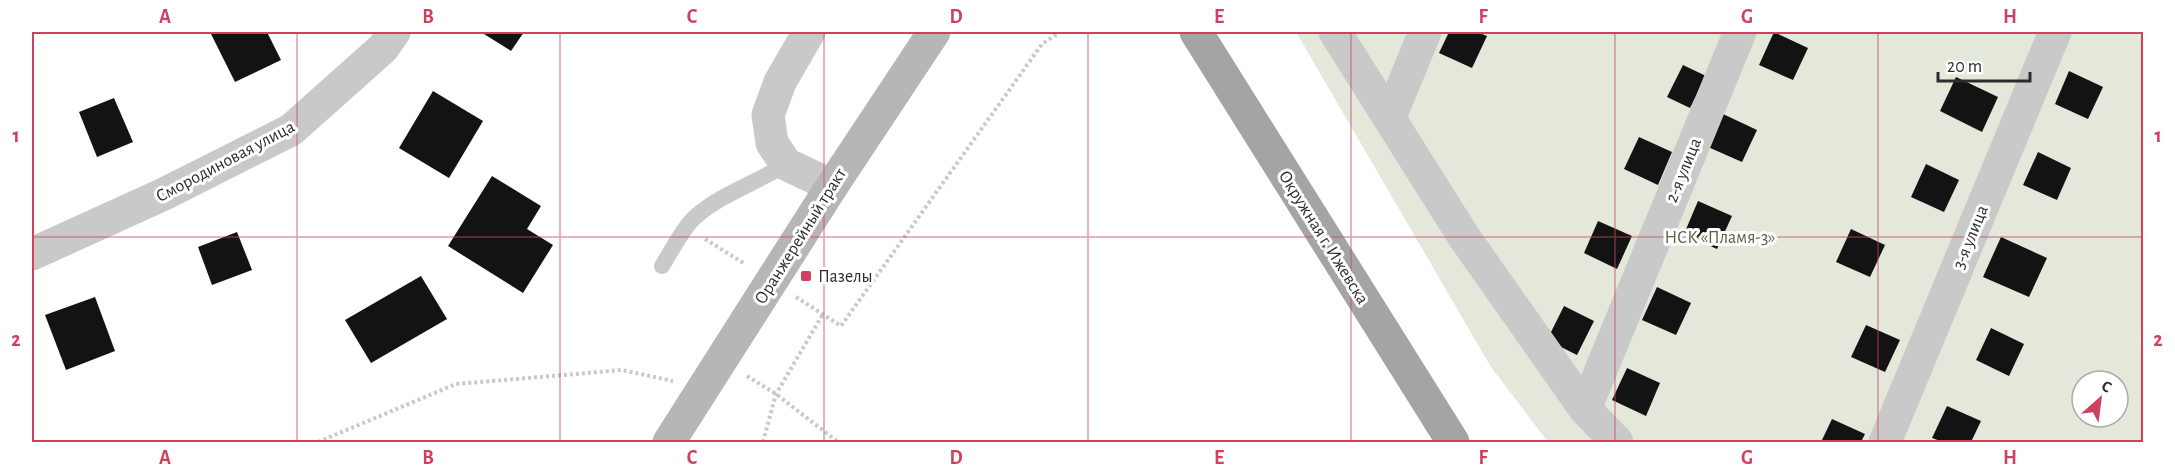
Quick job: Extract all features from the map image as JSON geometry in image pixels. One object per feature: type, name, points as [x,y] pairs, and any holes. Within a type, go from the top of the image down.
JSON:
[{"type":"main road","name":"Окружная г. Ижевска","points":[[1196,32],[1453,442]]},
{"type":"street","name":"Смородиновая улица","points":[[32,254],[164,194],[291,130],[383,48],[394,32]]},
{"type":"street","points":[[809,32],[780,82],[768,115],[772,143],[786,164],[832,186]]},
{"type":"street","name":"Оранжерейный тракт","points":[[669,442],[832,186],[934,32]]},
{"type":"street","points":[[1335,32],[1464,237],[1585,409],[1617,442]]},
{"type":"street","points":[[1390,117],[1425,32]]},
{"type":"street","name":"2-я улица","points":[[1585,409],[1740,32]]},
{"type":"street","name":"3-я улица","points":[[1884,442],[2055,32]]},
{"type":"lane","points":[[662,266],[692,219],[731,192],[765,178],[786,164]]},
{"type":"path","points":[[687,228],[841,326],[1042,44],[1060,32]]},
{"type":"path","points":[[763,442],[776,394],[823,314]]},
{"type":"path","points":[[722,360],[776,394],[838,442]]},
{"type":"path","points":[[318,442],[456,384],[516,377],[622,370],[705,387]]},
{"type":"green space","name":"НСК «Пламя-3»","points":[[1296,32],[2143,32],[2143,442],[1548,442],[1491,367]]},
{"type":"building","points":[[210,32],[267,32],[281,60],[235,82]]},
{"type":"building","points":[[486,32],[524,32],[511,51],[484,34]]},
{"type":"building","points":[[1449,32],[1477,32],[1487,36],[1472,68],[1439,53]]},
{"type":"building","points":[[1774,32],[1808,48],[1793,80],[1759,65]]},
{"type":"building","points":[[1683,65],[1706,76],[1690,108],[1667,97]]},
{"type":"building","points":[[2069,71],[2103,87],[2088,119],[2055,104]]},
{"type":"building","points":[[1956,77],[1998,97],[1982,132],[1940,111]]},
{"type":"building","points":[[433,91],[483,121],[449,178],[399,148]]},
{"type":"building","points":[[114,98],[133,142],[97,157],[79,112]]},
{"type":"building","points":[[1723,114],[1757,130],[1742,162],[1708,147]]},
{"type":"building","points":[[1639,137],[1672,152],[1658,185],[1624,169]]},
{"type":"building","points":[[2038,152],[2071,168],[2057,200],[2023,185]]},
{"type":"building","points":[[1926,164],[1959,180],[1944,212],[1911,197]]},
{"type":"building","points":[[492,176],[541,206],[527,229],[553,245],[523,293],[448,246]]},
{"type":"building","points":[[1698,201],[1732,216],[1717,249],[1684,234]]},
{"type":"building","points":[[1598,221],[1632,236],[1617,269],[1584,253]]},
{"type":"building","points":[[1851,229],[1885,245],[1870,277],[1836,262]]},
{"type":"building","points":[[237,232],[252,270],[212,285],[198,247]]},
{"type":"building","points":[[2001,237],[2047,258],[2029,297],[1983,277]]},
{"type":"building","points":[[421,276],[447,319],[371,363],[345,320]]},
{"type":"building","points":[[1657,287],[1691,303],[1676,335],[1642,320]]},
{"type":"building","points":[[95,297],[115,351],[66,370],[45,315]]},
{"type":"building","points":[[1564,306],[1594,321],[1577,355],[1547,340]]},
{"type":"building","points":[[1866,325],[1900,340],[1885,372],[1851,357]]},
{"type":"building","points":[[1991,328],[2024,344],[2009,376],[1976,360]]},
{"type":"building","points":[[1627,368],[1660,383],[1646,416],[1612,400]]},
{"type":"building","points":[[1947,406],[1981,421],[1971,442],[1943,442],[1932,438]]},
{"type":"building","points":[[1832,419],[1865,434],[1861,442],[1821,442]]},
{"type":"place","name":"Пазелы","points":[[806,276]]}]
